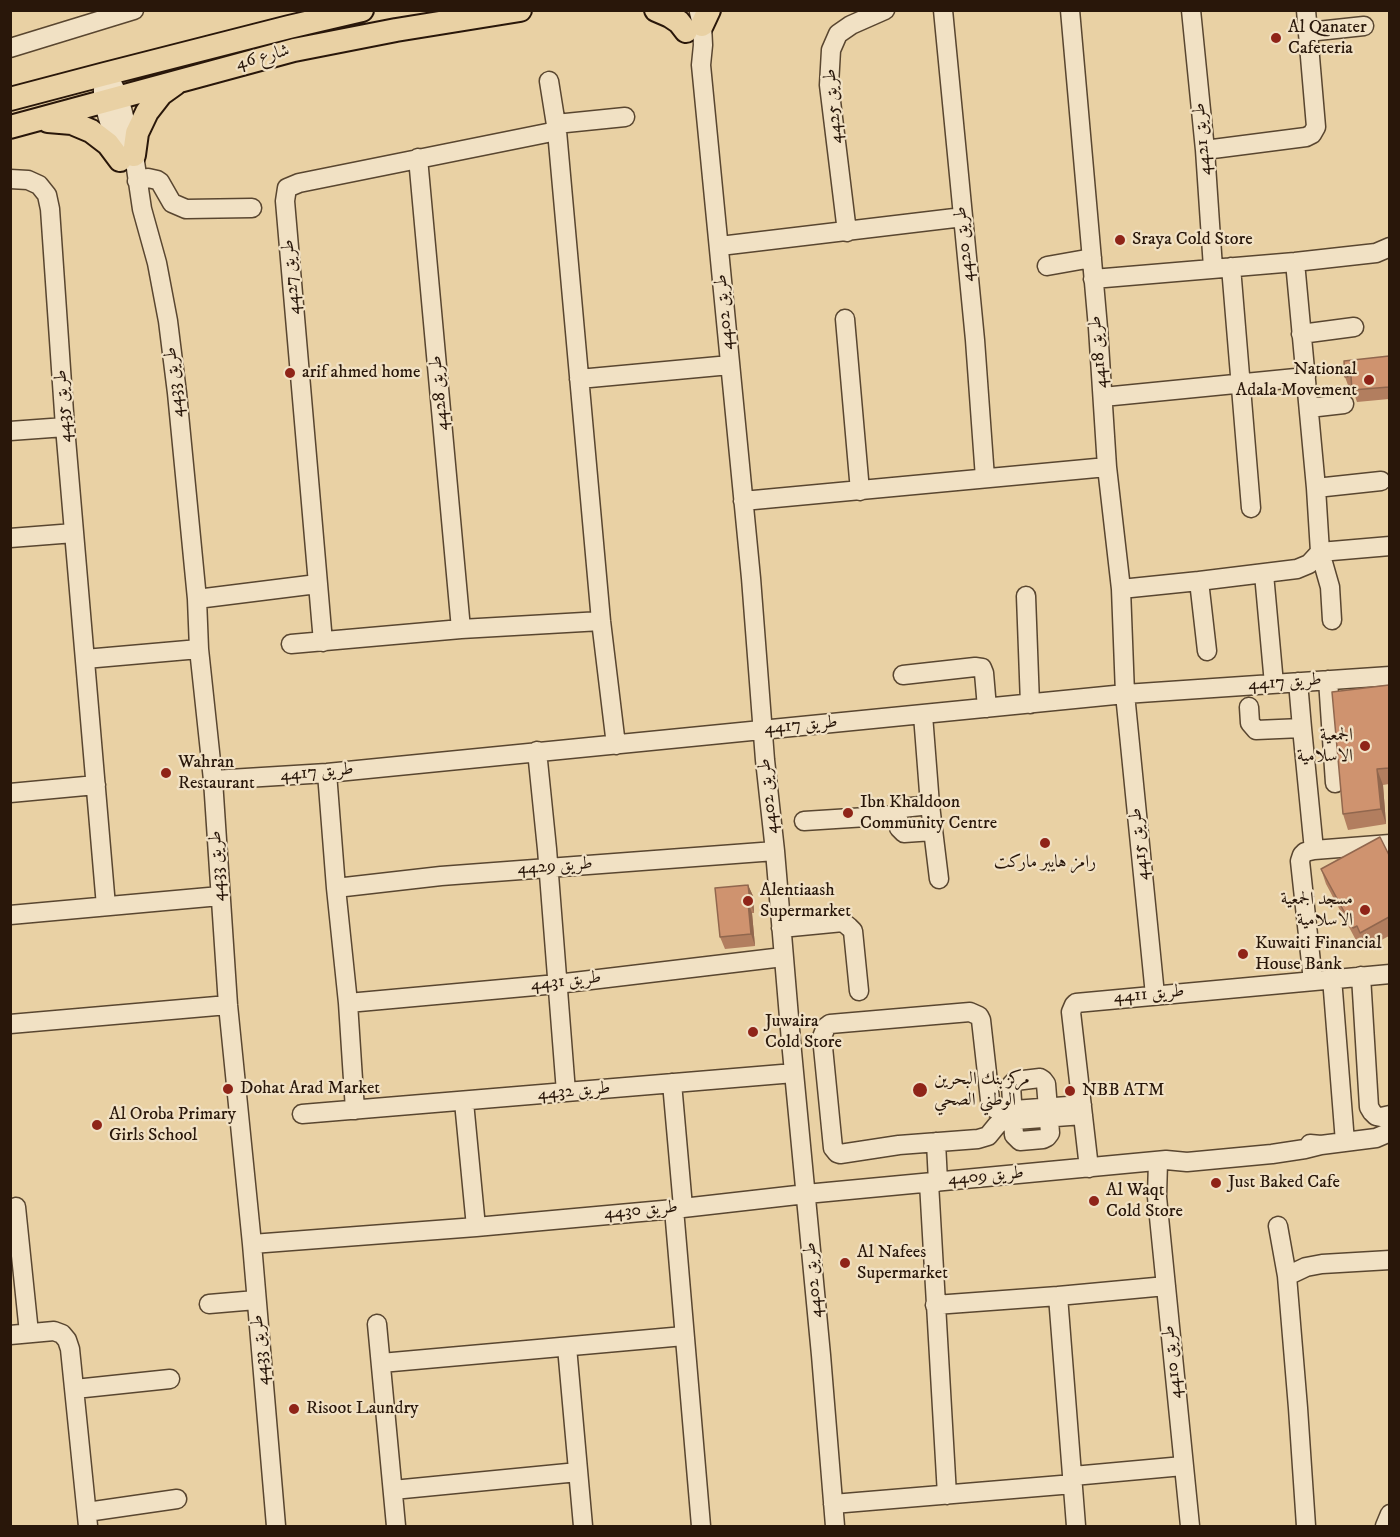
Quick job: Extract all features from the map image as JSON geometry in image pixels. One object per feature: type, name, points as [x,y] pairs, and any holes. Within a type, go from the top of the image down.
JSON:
[{"type":"main road","name":"شارع 46","points":[[10,99],[362,10]]},
{"type":"main road","name":"شارع 46","points":[[20,125],[294,50],[396,30],[520,10]]},
{"type":"main road","points":[[656,10],[679,22],[695,18]]},
{"type":"main road","points":[[20,125],[51,120],[72,123],[91,131],[127,158],[147,112],[161,94],[180,80]]},
{"type":"street","points":[[10,48],[134,10]]},
{"type":"street","name":"طريق 4425","points":[[847,232],[829,85],[831,50],[838,34],[851,25],[885,10]]},
{"type":"street","name":"طريق 4420","points":[[943,10],[975,340],[985,478]]},
{"type":"street","name":"طريق 4418","points":[[1070,10],[1092,258],[1107,467],[1121,589],[1125,694]]},
{"type":"street","name":"طريق 4421","points":[[1191,10],[1212,268]]},
{"type":"street","points":[[1204,150],[1306,137],[1312,134],[1316,127],[1306,10]]},
{"type":"street","name":"طريق 4402","points":[[695,18],[720,246],[835,1527]]},
{"type":"street","points":[[1308,32],[1364,26]]},
{"type":"street","name":"طريق 4433","points":[[105,74],[113,85],[111,99],[157,263],[168,321],[177,393],[199,649],[213,780],[228,1005],[252,1244],[276,1527]]},
{"type":"street","points":[[549,81],[557,127],[601,621],[615,745]]},
{"type":"street","name":"طريق 4427","points":[[322,642],[285,201],[287,188],[299,183],[557,127],[625,117]]},
{"type":"street","name":"طريق 4433","points":[[127,158],[137,181],[141,209]]},
{"type":"street","name":"طريق 4428","points":[[418,158],[461,629]]},
{"type":"street","points":[[137,181],[148,178],[157,180],[172,202],[186,209],[252,208]]},
{"type":"street","name":"طريق 4435","points":[[10,179],[28,180],[39,185],[47,195],[51,209],[65,427],[106,906]]},
{"type":"street","points":[[720,246],[963,217]]},
{"type":"street","points":[[1093,279],[1385,252]]},
{"type":"street","points":[[1047,266],[1092,258]]},
{"type":"street","points":[[1295,262],[1320,552],[1330,587],[1332,620]]},
{"type":"street","points":[[1231,267],[1251,508]]},
{"type":"street","points":[[845,319],[860,491]]},
{"type":"street","points":[[1301,334],[1354,327]]},
{"type":"street","points":[[579,379],[730,365]]},
{"type":"street","points":[[1103,397],[1306,377]]},
{"type":"street","points":[[1309,408],[1344,404]]},
{"type":"street","points":[[10,431],[65,427]]},
{"type":"street","points":[[743,501],[1107,467]]},
{"type":"street","points":[[1316,488],[1381,481]]},
{"type":"street","points":[[10,538],[74,533]]},
{"type":"street","points":[[1121,589],[1297,569],[1309,564],[1320,552],[1389,546]]},
{"type":"street","points":[[1264,574],[1274,684]]},
{"type":"street","points":[[1199,581],[1207,651]]},
{"type":"street","points":[[196,599],[316,584]]},
{"type":"street","points":[[1026,596],[1030,704]]},
{"type":"street","points":[[291,644],[461,629],[601,621]]},
{"type":"street","points":[[85,659],[199,649]]},
{"type":"street","points":[[903,675],[982,668],[987,708]]},
{"type":"street","name":"طريق 4417","points":[[213,780],[327,773],[1125,694],[1328,680],[1372,686],[1389,676]]},
{"type":"street","points":[[1328,680],[1335,783]]},
{"type":"street","points":[[1299,682],[1314,850]]},
{"type":"street","name":"طريق 4415","points":[[1125,694],[1155,994]]},
{"type":"street","points":[[1249,707],[1250,723],[1256,730],[1302,728]]},
{"type":"street","points":[[923,715],[939,879]]},
{"type":"street","points":[[537,751],[566,1092]]},
{"type":"street","points":[[327,773],[348,1003],[355,1110]]},
{"type":"street","points":[[10,793],[96,785]]},
{"type":"street","points":[[930,805],[902,808],[898,815],[899,828],[902,832],[933,831]]},
{"type":"street","points":[[804,821],[898,815]]},
{"type":"street","points":[[1312,981],[1300,861],[1302,855],[1314,850],[1389,843]]},
{"type":"street","name":"طريق 4429","points":[[336,888],[441,876],[775,851]]},
{"type":"street","points":[[10,915],[220,896]]},
{"type":"street","points":[[781,928],[843,922],[853,931],[859,991]]},
{"type":"street","name":"طريق 4431","points":[[348,1003],[557,984],[783,957]]},
{"type":"street","name":"طريق 4411","points":[[1089,1168],[1071,1012],[1074,1005],[1080,1001],[1389,974]]},
{"type":"street","points":[[1361,976],[1369,1107],[1376,1116],[1389,1115]]},
{"type":"street","points":[[1332,978],[1345,1142]]},
{"type":"street","points":[[10,1024],[228,1005]]},
{"type":"street","points":[[1012,1115],[999,1123],[991,1133],[983,1138],[899,1145],[840,1154],[834,1150],[822,1037],[826,1027],[830,1024],[975,1013],[982,1024],[991,1103],[995,1108],[1012,1115],[1082,1110]]},
{"type":"street","name":"طريق 4432","points":[[302,1114],[794,1073]]},
{"type":"street","points":[[1040,1078],[1043,1080],[1046,1084],[1048,1112],[1050,1133],[1047,1137],[1017,1140],[1014,1135],[1012,1115],[1010,1088],[1012,1083],[1040,1078]]},
{"type":"street","points":[[672,1083],[684,1336],[701,1527]]},
{"type":"street","points":[[464,1102],[476,1227]]},
{"type":"street","name":"طريق 4409","points":[[806,1194],[1157,1161],[1187,1162],[1261,1155],[1385,1138]]},
{"type":"street","points":[[936,1142],[932,1246],[947,1495]]},
{"type":"street","name":"طريق 4410","points":[[1157,1161],[1153,1186],[1157,1197],[1190,1527]]},
{"type":"street","name":"طريق 4430","points":[[252,1244],[476,1227],[806,1194]]},
{"type":"street","points":[[16,1207],[29,1333]]},
{"type":"street","points":[[1278,1226],[1287,1276],[1306,1527]]},
{"type":"street","points":[[1287,1276],[1306,1267],[1322,1264],[1389,1260]]},
{"type":"street","points":[[935,1305],[1166,1286]]},
{"type":"street","points":[[1058,1296],[1076,1527]]},
{"type":"street","points":[[209,1304],[256,1300]]},
{"type":"street","points":[[377,1324],[396,1527]]},
{"type":"street","points":[[10,1335],[54,1331],[62,1334],[68,1340],[87,1519],[177,1498]]},
{"type":"street","points":[[381,1363],[684,1336]]},
{"type":"street","points":[[567,1347],[583,1527]]},
{"type":"street","points":[[75,1389],[170,1379]]},
{"type":"street","points":[[833,1504],[947,1495],[1183,1466]]},
{"type":"street","points":[[393,1490],[578,1472]]},
{"type":"street","points":[[1385,1527],[1389,1514]]},
{"type":"building","points":[[1389,356],[1389,387],[1352,390],[1351,376],[1345,377],[1344,361]]},
{"type":"building","name":"الجمعية الاسلامية","points":[[1389,685],[1389,768],[1377,769],[1381,809],[1343,814],[1332,692]]},
{"type":"building","name":"مسجد الجمعية الاسلامية","points":[[1380,837],[1389,855],[1389,917],[1360,933],[1357,926],[1353,928],[1321,869]]},
{"type":"building","points":[[748,885],[751,934],[720,937],[715,888]]},
{"type":"place","name":"Al Qanater Cafeteria","points":[[1276,38]]},
{"type":"place","name":"Sraya Cold Store","points":[[1120,240]]},
{"type":"place","name":"arif ahmed home","points":[[290,373]]},
{"type":"place","name":"National Adala Movement","points":[[1369,380]]},
{"type":"place","name":"الجمعية الاسلامية","points":[[1365,746]]},
{"type":"place","name":"Wahran Restaurant","points":[[166,773]]},
{"type":"place","name":"Ibn Khaldoon Community Centre","points":[[848,813]]},
{"type":"place","name":"رامز هايبر ماركت","points":[[1045,843]]},
{"type":"place","name":"Alentiaash Supermarket","points":[[748,901]]},
{"type":"place","name":"مسجد الجمعية الاسلامية","points":[[1365,910]]},
{"type":"place","name":"Kuwaiti Financial House Bank","points":[[1243,954]]},
{"type":"place","name":"Juwaira Cold Store","points":[[753,1032]]},
{"type":"place","name":"Dohat Arad Market","points":[[228,1089]]},
{"type":"place","name":"مركز بنك البحرين الوطني الصحي","points":[[920,1090]]},
{"type":"place","name":"NBB ATM","points":[[1070,1091]]},
{"type":"place","name":"Al Oroba Primary Girls School","points":[[97,1125]]},
{"type":"place","name":"Just Baked Cafe","points":[[1216,1183]]},
{"type":"place","name":"Al Waqt Cold Store","points":[[1094,1201]]},
{"type":"place","name":"Al Nafees Supermarket","points":[[845,1263]]},
{"type":"place","name":"Risoot Laundry","points":[[294,1409]]}]
